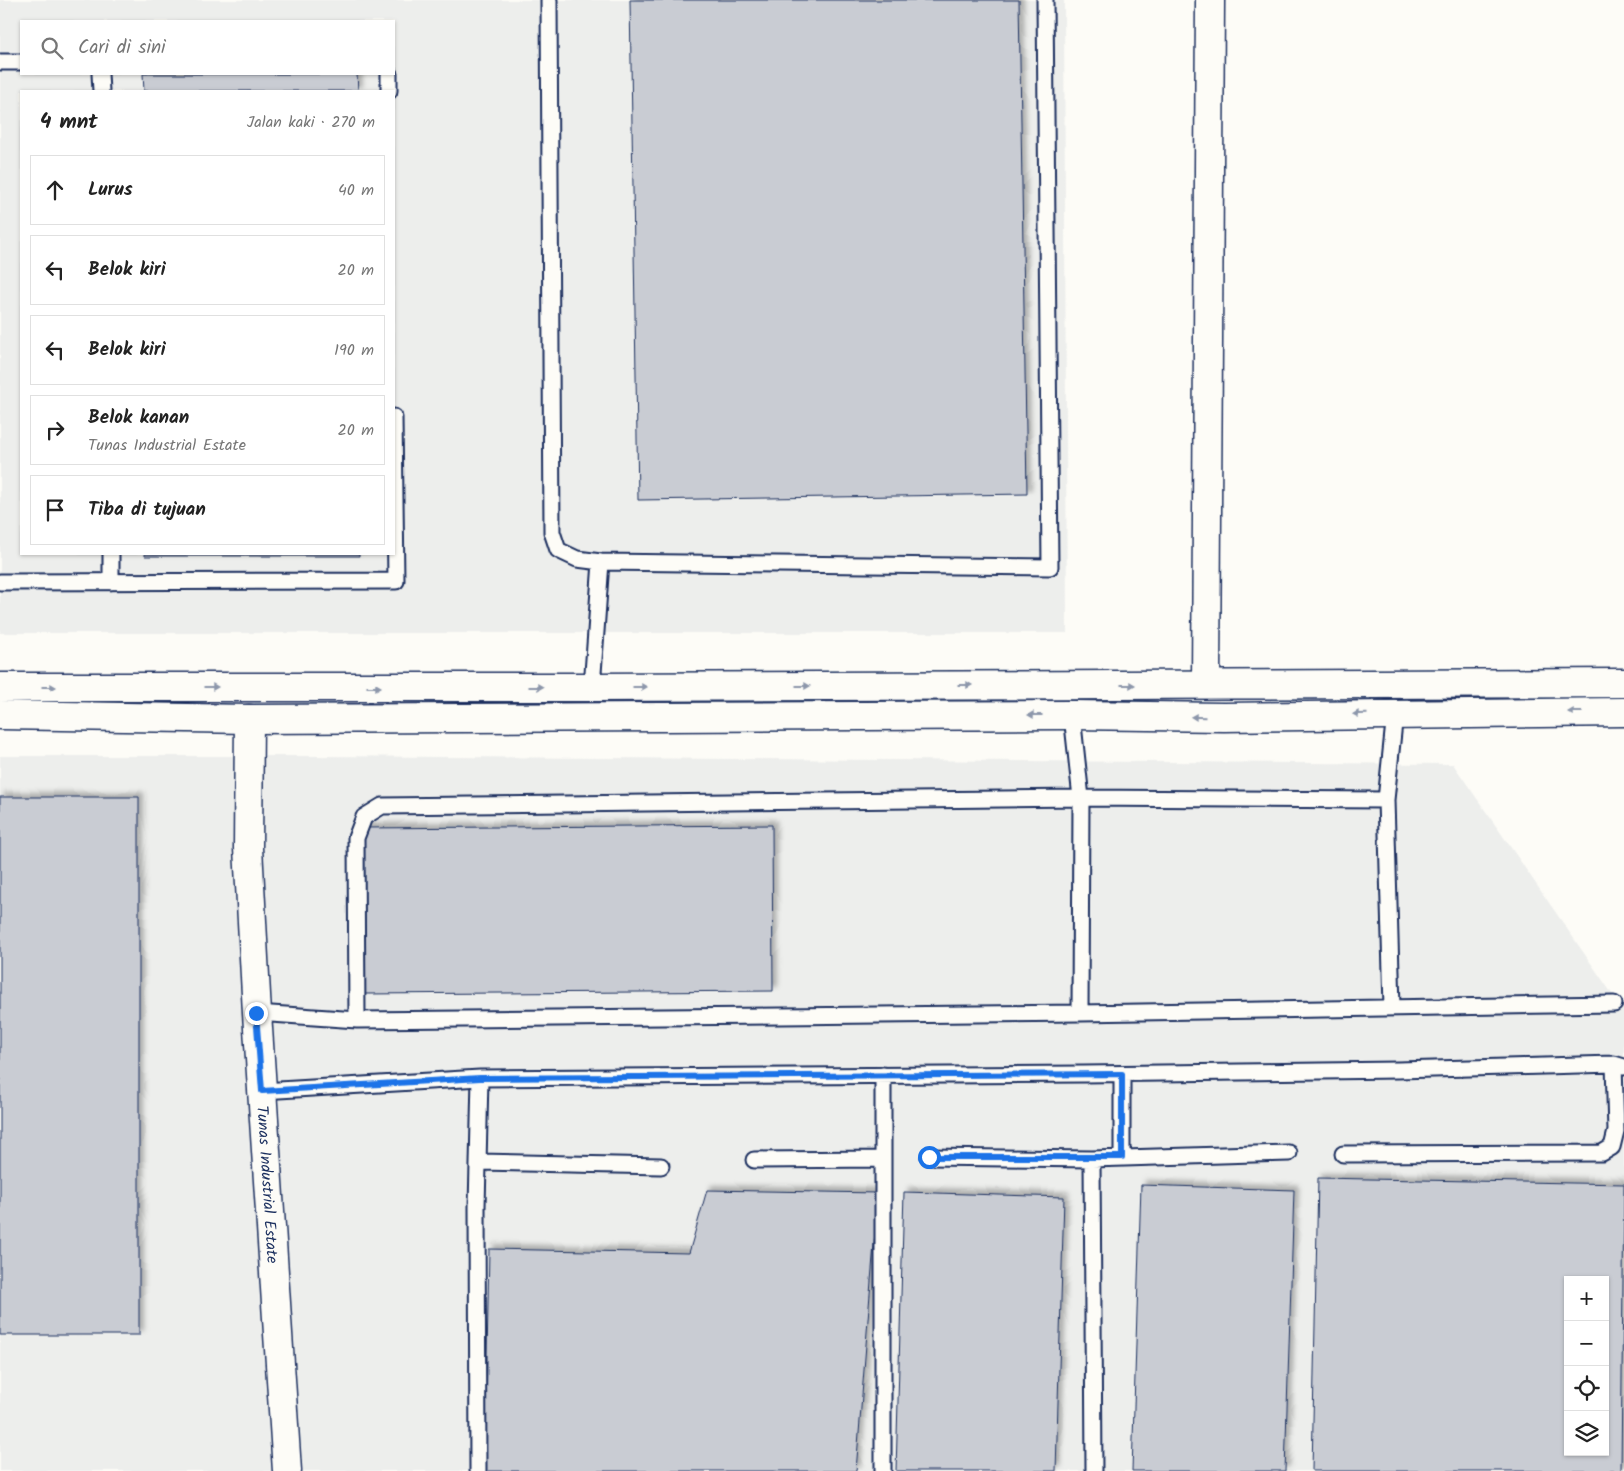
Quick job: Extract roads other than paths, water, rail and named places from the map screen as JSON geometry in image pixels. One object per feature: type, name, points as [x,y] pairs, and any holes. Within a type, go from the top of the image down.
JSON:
[{"type":"main road","points":[[1206,684],[1210,0]]},
{"type":"main road","points":[[0,687],[592,687],[1624,682]]},
{"type":"main road","points":[[0,715],[249,719],[1072,715],[1224,717],[1395,713],[1624,712]]},
{"type":"main road","name":"Tunas Industrial Estate","points":[[249,719],[248,848],[256,1013],[287,1471]]},
{"type":"lane","points":[[549,0],[552,532],[558,550],[577,559],[601,562],[1050,567],[1045,0]]},
{"type":"lane","points":[[0,62],[20,62]]},
{"type":"lane","points":[[100,75],[100,90]]},
{"type":"lane","points":[[389,75],[389,90]]},
{"type":"lane","points":[[0,582],[396,581],[395,499]]},
{"type":"lane","points":[[111,555],[112,582]]},
{"type":"lane","points":[[592,687],[601,562]]},
{"type":"lane","points":[[1392,1006],[1386,800],[1395,713]]},
{"type":"lane","points":[[1072,715],[1080,798],[1080,1013]]},
{"type":"lane","points":[[357,1020],[356,838],[364,817],[382,806],[1080,798],[1386,800]]},
{"type":"lane","points":[[256,1013],[357,1020],[1080,1013],[1392,1006],[1614,1004]]},
{"type":"lane","points":[[262,1091],[480,1078],[1122,1074],[1619,1065],[1616,1132],[1612,1147],[1602,1153],[1343,1154]]},
{"type":"lane","points":[[1122,1074],[1122,1157]]},
{"type":"lane","points":[[883,1075],[883,1471]]},
{"type":"lane","points":[[478,1471],[477,1206],[480,1078]]},
{"type":"lane","points":[[929,1157],[1092,1159],[1289,1153]]},
{"type":"lane","points":[[754,1160],[882,1159]]},
{"type":"lane","points":[[1092,1159],[1094,1471]]},
{"type":"lane","points":[[479,1162],[661,1166]]}]
